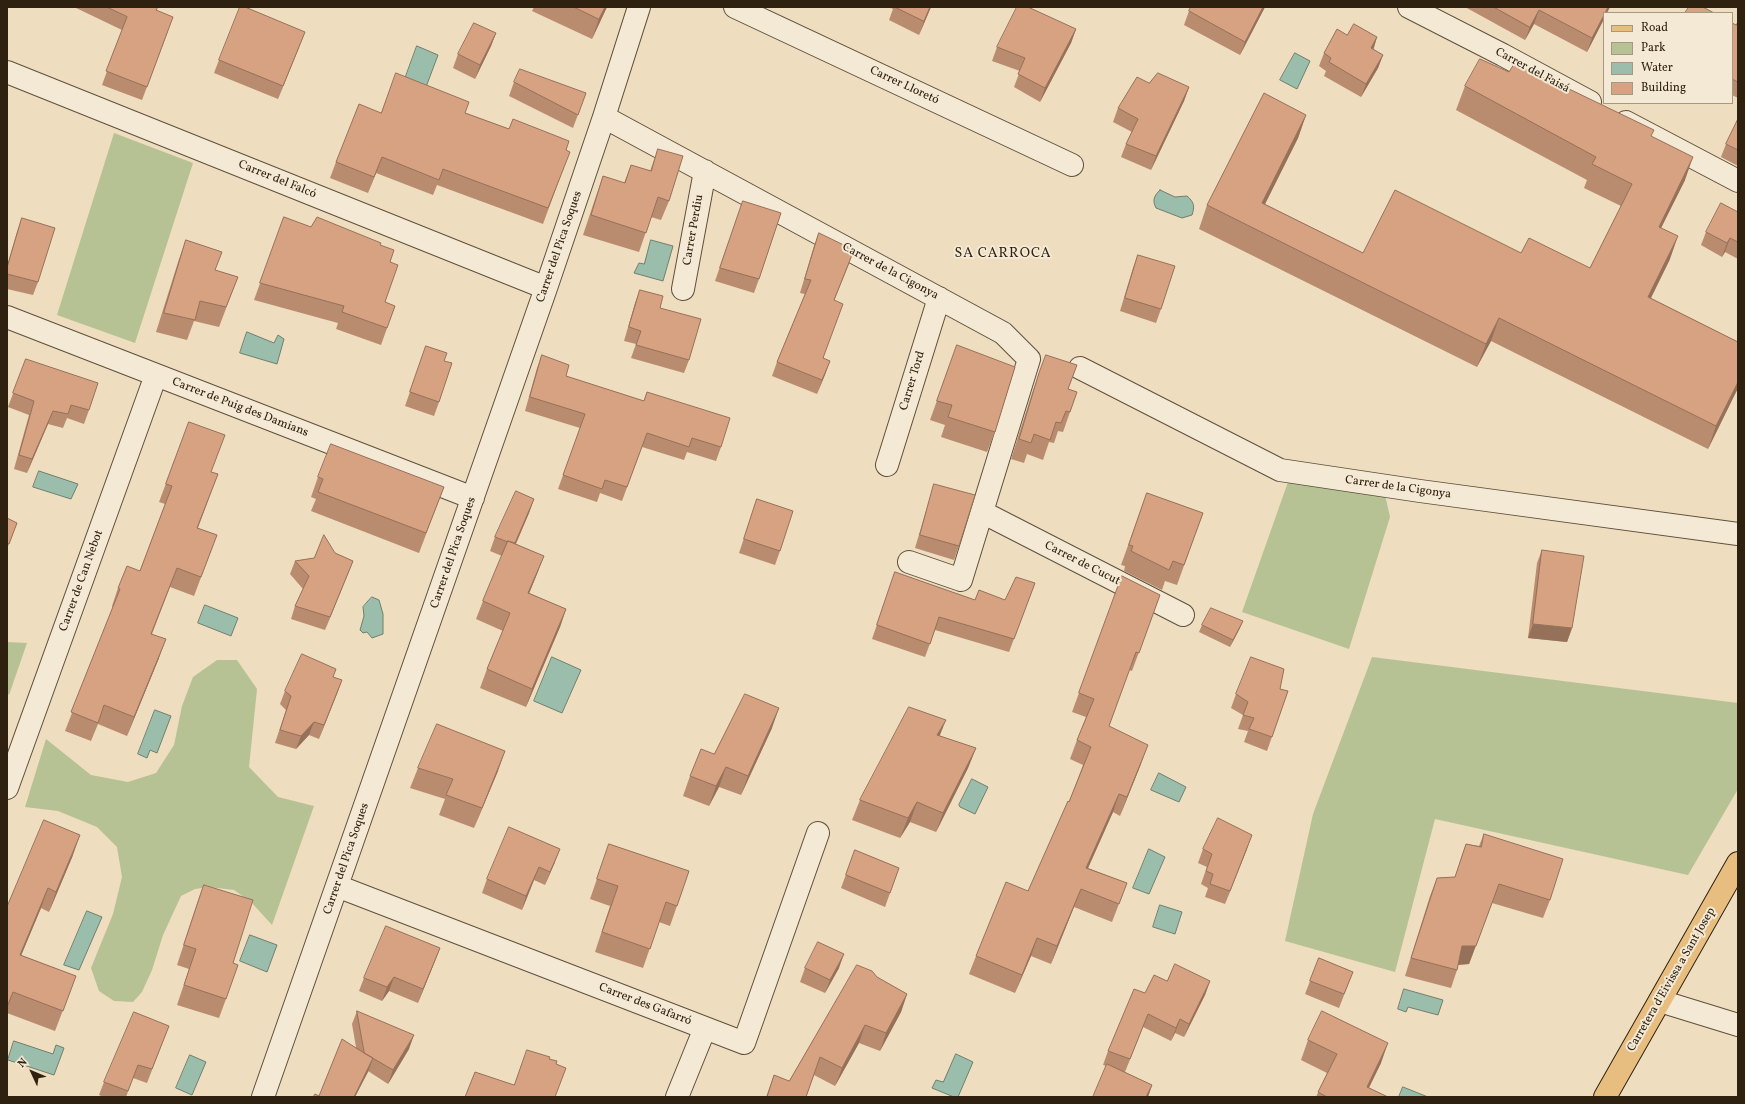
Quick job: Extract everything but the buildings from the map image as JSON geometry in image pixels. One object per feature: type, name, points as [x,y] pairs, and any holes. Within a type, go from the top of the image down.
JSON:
[{"type":"main road","name":"Carretera d'Eivissa a Sant Josep","points":[[1605,1097],[1738,863]]},
{"type":"street","name":"Carrer del Pica Soques","points":[[263,1097],[546,288],[604,117],[639,7]]},
{"type":"street","name":"Carrer Lloretó","points":[[736,7],[1072,165]]},
{"type":"street","name":"Carrer del Faisá","points":[[1409,7],[1503,55],[1738,181]]},
{"type":"street","name":"Carrer del Falcó","points":[[7,72],[546,288]]},
{"type":"street","name":"Carrer de la Cigonya","points":[[604,117],[1003,333],[1029,359],[982,512]]},
{"type":"street","name":"Carrer Perdiu","points":[[683,289],[705,171]]},
{"type":"street","name":"Carrer Tord","points":[[887,464],[939,298]]},
{"type":"street","name":"Carrer de Puig des Damians","points":[[7,317],[473,498]]},
{"type":"street","name":"Carrer de la Cigonya","points":[[1080,368],[1280,470],[1420,491],[1738,534]]},
{"type":"street","name":"Carrer de Can Nebot","points":[[7,788],[156,375]]},
{"type":"street","points":[[909,562],[961,580],[982,512]]},
{"type":"street","name":"Carrer de Cucut","points":[[982,512],[1183,615]]},
{"type":"street","name":"Carrer des Gafarró","points":[[337,886],[744,1044],[818,833]]},
{"type":"street","points":[[1660,1001],[1738,1026]]},
{"type":"street","points":[[677,1097],[705,1028]]},
{"type":"green space","points":[[114,133],[193,163],[135,343],[57,315]]},
{"type":"green space","points":[[1288,482],[1385,495],[1390,517],[1349,649],[1242,612]]},
{"type":"green space","points":[[7,642],[27,643],[9,695],[7,693]]},
{"type":"green space","points":[[1372,657],[1738,703],[1738,789],[1688,875],[1435,819],[1395,972],[1285,941],[1313,814]]},
{"type":"green space","points":[[217,660],[237,660],[257,689],[249,767],[278,797],[314,806],[272,925],[251,902],[234,890],[209,887],[195,889],[181,896],[163,935],[152,970],[142,992],[133,1002],[114,1001],[99,991],[91,968],[113,914],[122,877],[117,847],[97,827],[58,811],[25,807],[46,739],[91,775],[128,782],[156,773],[174,745],[182,706],[193,677]]},
{"type":"water","points":[[417,46],[438,55],[426,87],[402,87]]},
{"type":"water","points":[[1295,53],[1310,61],[1297,89],[1280,80]]},
{"type":"water","points":[[1160,190],[1175,197],[1187,196],[1193,204],[1192,215],[1182,218],[1156,208],[1154,198]]},
{"type":"water","points":[[651,240],[673,246],[663,281],[634,273],[639,263],[644,264]]},
{"type":"water","points":[[247,332],[274,343],[278,335],[284,339],[277,364],[240,353]]},
{"type":"water","points":[[39,471],[78,484],[71,499],[33,487]]},
{"type":"water","points":[[372,597],[379,600],[383,614],[383,634],[372,638],[367,632],[363,633],[360,630],[364,616],[363,607]]},
{"type":"water","points":[[205,605],[238,618],[231,636],[198,623]]},
{"type":"water","points":[[552,657],[581,670],[562,713],[534,701]]},
{"type":"water","points":[[155,710],[171,716],[157,753],[150,750],[147,758],[138,754]]},
{"type":"water","points":[[1159,773],[1186,787],[1179,802],[1151,790]]},
{"type":"water","points":[[972,779],[988,787],[975,814],[960,807],[959,805]]},
{"type":"water","points":[[1149,849],[1165,857],[1149,894],[1133,888]]},
{"type":"water","points":[[1160,905],[1182,912],[1175,934],[1153,927]]},
{"type":"water","points":[[87,911],[102,917],[79,970],[64,965]]},
{"type":"water","points":[[250,935],[277,945],[267,972],[240,961]]},
{"type":"water","points":[[1404,989],[1443,1000],[1438,1015],[1408,1007],[1406,1012],[1398,1009]]},
{"type":"water","points":[[14,1041],[53,1054],[56,1045],[64,1048],[54,1075],[8,1060]]},
{"type":"water","points":[[956,1054],[973,1062],[958,1097],[954,1097],[932,1088],[936,1080],[943,1082]]},
{"type":"water","points":[[190,1055],[206,1062],[192,1095],[176,1088]]},
{"type":"water","points":[[1403,1087],[1428,1097],[1399,1097]]},
{"type":"district","name":"SA CARROCA","points":[[1003,254]]}]
